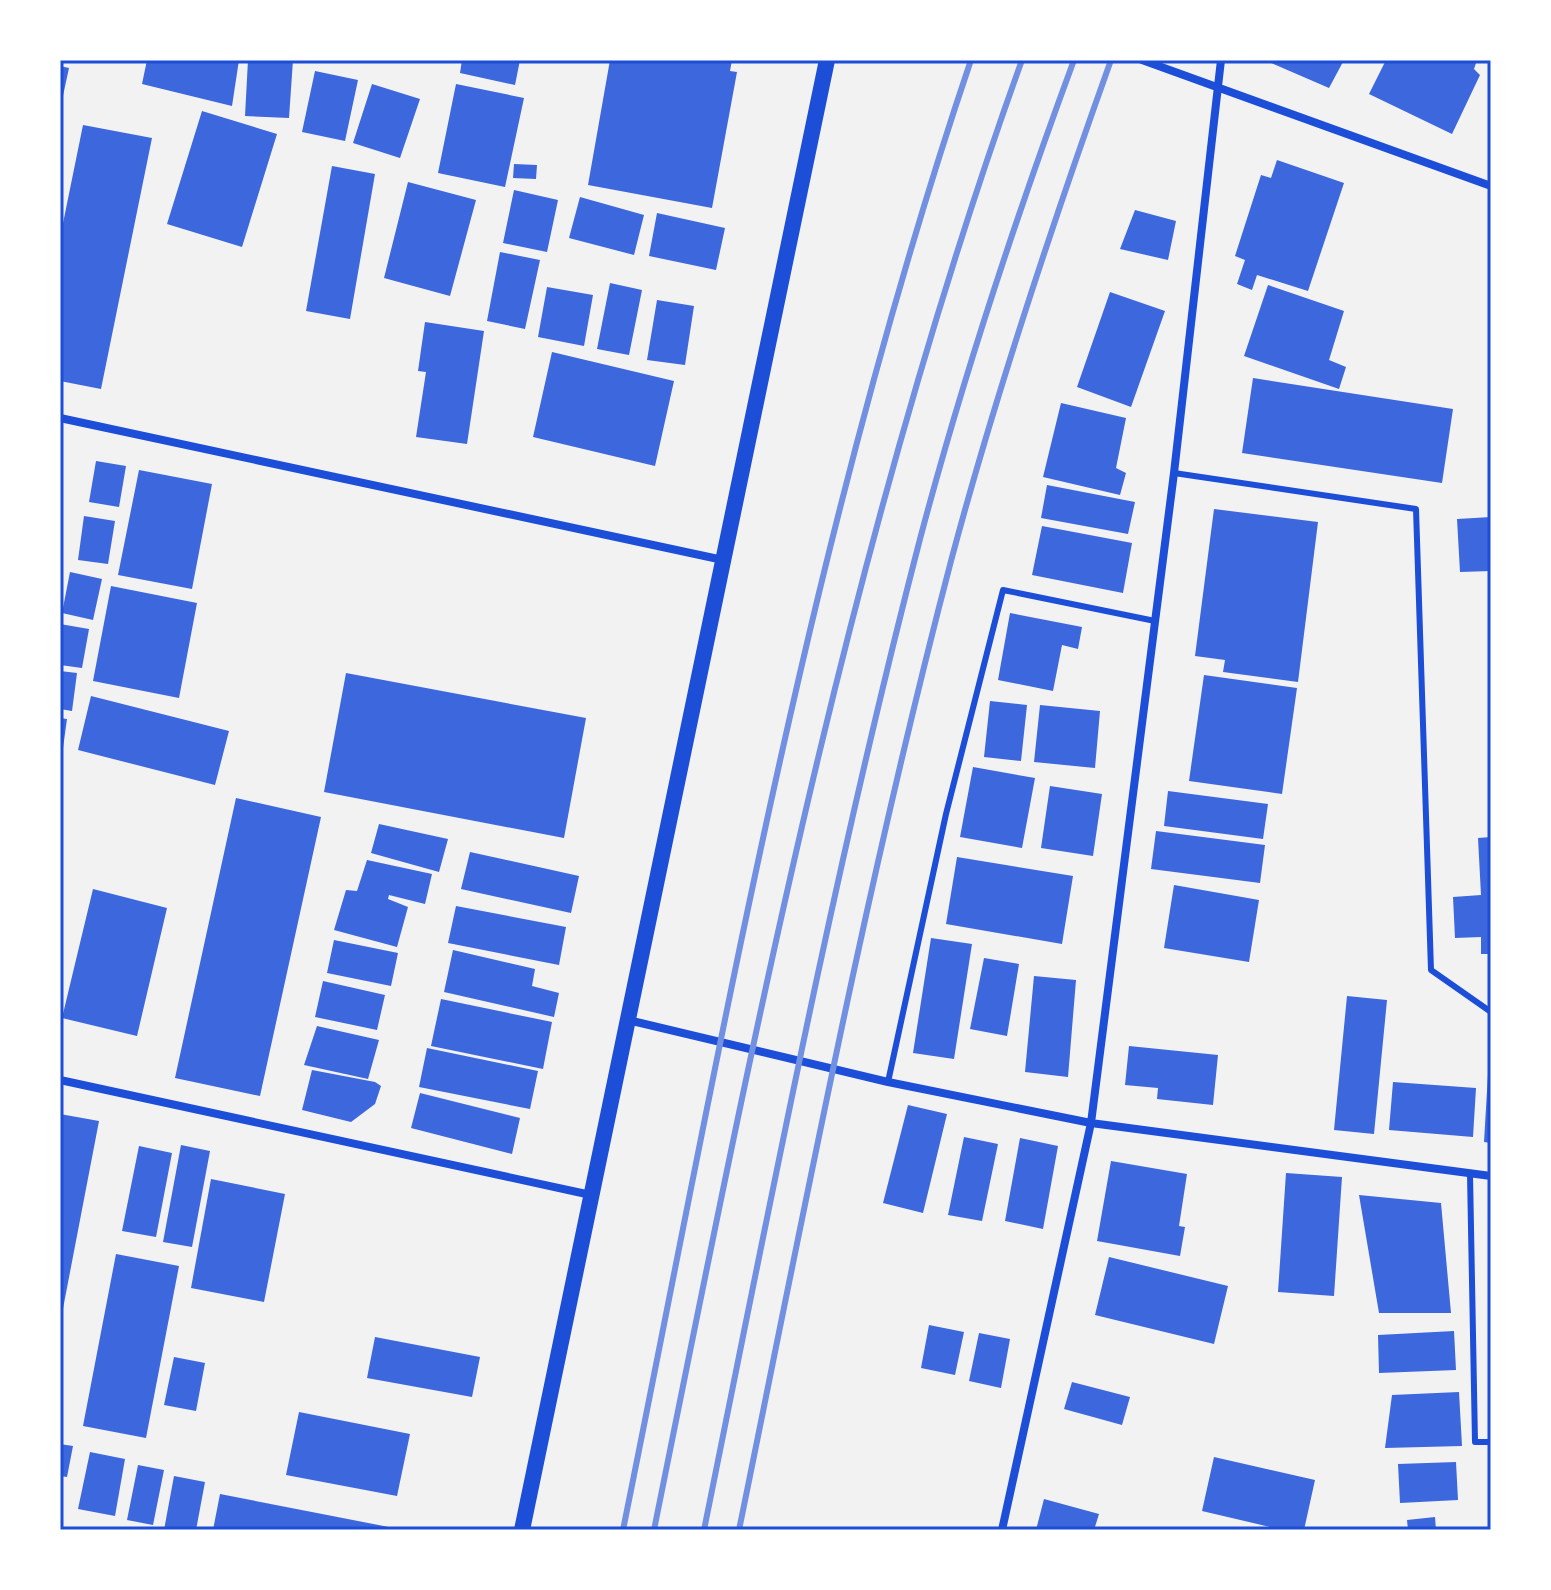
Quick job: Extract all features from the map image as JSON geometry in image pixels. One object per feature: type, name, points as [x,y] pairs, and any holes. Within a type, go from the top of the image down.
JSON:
[{"type":"main road","points":[[522,1530],[827,60]]},
{"type":"street","points":[[1142,60],[1491,186]]},
{"type":"street","points":[[1002,1530],[1091,1123],[1174,473],[1221,60]]},
{"type":"street","points":[[60,418],[723,560]]},
{"type":"street","points":[[628,1020],[888,1082],[1091,1123],[1491,1176]]},
{"type":"street","points":[[60,1080],[591,1195]]},
{"type":"lane","points":[[1174,473],[1416,509],[1431,970],[1491,1012]]},
{"type":"lane","points":[[888,1082],[946,814],[1003,590],[1155,621]]},
{"type":"lane","points":[[1470,1174],[1475,1442],[1491,1442]]},
{"type":"building","points":[[147,60],[239,60],[232,106],[142,84]]},
{"type":"building","points":[[248,60],[293,60],[289,118],[245,116]]},
{"type":"building","points":[[462,60],[520,60],[515,85],[460,73]]},
{"type":"building","points":[[610,60],[732,60],[730,71],[737,72],[712,208],[588,185]]},
{"type":"building","points":[[1264,60],[1344,60],[1329,88]]},
{"type":"building","points":[[1386,60],[1477,60],[1474,69],[1480,75],[1452,134],[1369,94]]},
{"type":"building","points":[[60,66],[69,68],[61,105],[60,104]]},
{"type":"building","points":[[315,71],[358,80],[345,141],[302,132]]},
{"type":"building","points":[[372,84],[420,99],[400,158],[353,143]]},
{"type":"building","points":[[456,84],[524,98],[505,187],[438,173]]},
{"type":"building","points":[[202,111],[277,134],[242,247],[167,224]]},
{"type":"building","points":[[83,125],[152,138],[101,389],[60,381],[60,238]]},
{"type":"building","points":[[1277,160],[1344,183],[1308,291],[1257,275],[1252,290],[1237,284],[1245,260],[1235,256],[1261,175],[1271,178]]},
{"type":"building","points":[[514,164],[537,165],[536,179],[513,178]]},
{"type":"building","points":[[332,166],[375,174],[350,319],[306,311]]},
{"type":"building","points":[[408,182],[476,200],[450,296],[384,278]]},
{"type":"building","points":[[514,190],[558,200],[547,252],[503,243]]},
{"type":"building","points":[[580,197],[644,215],[634,255],[569,238]]},
{"type":"building","points":[[1135,210],[1176,221],[1168,260],[1120,249]]},
{"type":"building","points":[[657,213],[725,228],[716,270],[649,256]]},
{"type":"building","points":[[500,252],[540,260],[525,329],[487,321]]},
{"type":"building","points":[[610,283],[642,290],[629,355],[597,349]]},
{"type":"building","points":[[1268,285],[1344,311],[1329,360],[1346,367],[1339,389],[1244,356]]},
{"type":"building","points":[[547,287],[593,295],[584,346],[538,337]]},
{"type":"building","points":[[1110,292],[1165,311],[1131,407],[1077,387]]},
{"type":"building","points":[[657,300],[694,306],[685,365],[647,360]]},
{"type":"building","points":[[425,322],[484,331],[467,444],[416,437],[426,372],[418,371]]},
{"type":"building","points":[[552,352],[674,381],[655,466],[533,437]]},
{"type":"building","points":[[1253,378],[1453,409],[1442,483],[1242,453]]},
{"type":"building","points":[[1061,403],[1126,418],[1116,468],[1126,473],[1120,495],[1043,477]]},
{"type":"building","points":[[96,461],[126,466],[119,507],[89,502]]},
{"type":"building","points":[[139,470],[212,484],[192,589],[118,575]]},
{"type":"building","points":[[1047,485],[1135,502],[1128,534],[1041,518]]},
{"type":"building","points":[[1214,509],[1318,522],[1298,682],[1223,672],[1225,660],[1195,656]]},
{"type":"building","points":[[84,516],[115,521],[108,564],[78,560]]},
{"type":"building","points":[[1491,517],[1491,571],[1460,572],[1457,519]]},
{"type":"building","points":[[1042,526],[1132,543],[1123,593],[1032,575]]},
{"type":"building","points":[[70,572],[102,579],[93,620],[62,613]]},
{"type":"building","points":[[111,586],[197,603],[179,698],[93,681]]},
{"type":"building","points":[[1010,613],[1082,627],[1078,649],[1062,645],[1053,691],[998,680]]},
{"type":"building","points":[[60,624],[89,629],[82,668],[60,665]]},
{"type":"building","points":[[60,671],[77,673],[72,711],[60,709]]},
{"type":"building","points":[[346,673],[586,718],[564,838],[324,792]]},
{"type":"building","points":[[1204,675],[1297,688],[1282,794],[1189,781]]},
{"type":"building","points":[[91,696],[229,731],[215,785],[78,750]]},
{"type":"building","points":[[990,701],[1027,705],[1021,761],[984,757]]},
{"type":"building","points":[[1040,705],[1100,711],[1095,768],[1034,762]]},
{"type":"building","points":[[60,718],[67,719],[63,748],[60,748]]},
{"type":"building","points":[[973,767],[1035,778],[1022,848],[960,837]]},
{"type":"building","points":[[1050,786],[1102,794],[1093,856],[1041,848]]},
{"type":"building","points":[[1168,791],[1268,804],[1263,839],[1164,826]]},
{"type":"building","points":[[236,798],[321,817],[260,1096],[175,1078]]},
{"type":"building","points":[[379,824],[448,839],[439,872],[371,853]]},
{"type":"building","points":[[1156,831],[1265,845],[1260,883],[1151,869]]},
{"type":"building","points":[[1491,837],[1491,954],[1481,954],[1481,937],[1455,938],[1453,897],[1481,895],[1478,838]]},
{"type":"building","points":[[470,852],[579,876],[571,913],[461,889]]},
{"type":"building","points":[[957,857],[1073,876],[1062,944],[946,924]]},
{"type":"building","points":[[367,860],[432,874],[425,904],[389,895],[388,899],[408,907],[397,947],[334,930],[346,890],[357,891]]},
{"type":"building","points":[[1174,885],[1259,900],[1249,962],[1164,948]]},
{"type":"building","points":[[93,889],[167,908],[137,1036],[62,1018]]},
{"type":"building","points":[[456,906],[566,927],[559,965],[448,943]]},
{"type":"building","points":[[931,938],[972,944],[954,1059],[913,1053]]},
{"type":"building","points":[[334,940],[398,953],[391,986],[327,973]]},
{"type":"building","points":[[453,950],[535,969],[532,986],[559,993],[554,1017],[444,992]]},
{"type":"building","points":[[984,958],[1019,964],[1007,1036],[970,1029]]},
{"type":"building","points":[[1034,976],[1076,980],[1068,1077],[1025,1072]]},
{"type":"building","points":[[323,981],[385,995],[377,1030],[315,1017]]},
{"type":"building","points":[[1347,996],[1387,1000],[1374,1134],[1334,1130]]},
{"type":"building","points":[[441,999],[552,1022],[543,1069],[431,1046]]},
{"type":"building","points":[[317,1026],[379,1040],[368,1079],[304,1065]]},
{"type":"building","points":[[1129,1046],[1218,1055],[1213,1105],[1157,1099],[1158,1088],[1125,1085]]},
{"type":"building","points":[[427,1048],[538,1071],[530,1109],[419,1087]]},
{"type":"building","points":[[312,1070],[375,1082],[381,1086],[375,1104],[351,1122],[302,1110]]},
{"type":"building","points":[[1488,1074],[1491,1074],[1491,1143],[1484,1142]]},
{"type":"building","points":[[1393,1082],[1476,1088],[1473,1137],[1389,1130]]},
{"type":"building","points":[[420,1093],[520,1118],[512,1154],[411,1128]]},
{"type":"building","points":[[908,1105],[947,1114],[923,1213],[883,1203]]},
{"type":"building","points":[[60,1114],[99,1121],[61,1319],[60,1319]]},
{"type":"building","points":[[964,1137],[998,1144],[982,1221],[948,1215]]},
{"type":"building","points":[[1020,1138],[1058,1146],[1043,1229],[1005,1221]]},
{"type":"building","points":[[181,1145],[210,1151],[192,1247],[163,1242]]},
{"type":"building","points":[[139,1146],[172,1153],[156,1237],[122,1231]]},
{"type":"building","points":[[1111,1161],[1187,1174],[1179,1226],[1185,1227],[1180,1256],[1097,1241]]},
{"type":"building","points":[[1286,1173],[1342,1177],[1334,1296],[1278,1292]]},
{"type":"building","points":[[211,1179],[285,1194],[264,1302],[191,1288]]},
{"type":"building","points":[[1359,1195],[1441,1203],[1451,1313],[1379,1313]]},
{"type":"building","points":[[116,1254],[179,1266],[146,1438],[83,1426]]},
{"type":"building","points":[[1109,1257],[1228,1286],[1214,1344],[1095,1315]]},
{"type":"building","points":[[929,1325],[964,1332],[955,1375],[921,1368]]},
{"type":"building","points":[[1454,1331],[1456,1370],[1379,1373],[1378,1335]]},
{"type":"building","points":[[979,1333],[1010,1339],[1001,1388],[969,1381]]},
{"type":"building","points":[[375,1337],[480,1357],[472,1397],[367,1378]]},
{"type":"building","points":[[174,1357],[205,1363],[196,1411],[164,1405]]},
{"type":"building","points":[[1072,1382],[1130,1397],[1122,1425],[1064,1409]]},
{"type":"building","points":[[1459,1392],[1462,1446],[1385,1448],[1392,1395]]},
{"type":"building","points":[[299,1412],[410,1434],[397,1496],[286,1475]]},
{"type":"building","points":[[60,1444],[73,1446],[67,1477],[60,1476]]},
{"type":"building","points":[[90,1452],[125,1459],[115,1516],[78,1509]]},
{"type":"building","points":[[1214,1457],[1315,1480],[1304,1530],[1283,1530],[1202,1511]]},
{"type":"building","points":[[1456,1462],[1458,1500],[1400,1503],[1398,1464]]},
{"type":"building","points":[[138,1465],[164,1470],[153,1525],[127,1520]]},
{"type":"building","points":[[174,1476],[205,1482],[196,1530],[164,1530]]},
{"type":"building","points":[[220,1494],[399,1529],[399,1530],[213,1530]]},
{"type":"building","points":[[1044,1499],[1099,1514],[1094,1530],[1036,1530]]},
{"type":"building","points":[[1435,1517],[1436,1530],[1408,1530],[1407,1520]]},
{"type":"railway","points":[[623,1530],[734,974],[816,605],[862,422],[914,240],[971,60]]},
{"type":"railway","points":[[654,1530],[769,973],[856,604],[906,421],[961,240],[1022,60]]},
{"type":"railway","points":[[704,1530],[805,1033],[889,662],[920,539],[972,358],[1074,60]]},
{"type":"railway","points":[[739,1530],[838,1044],[920,681],[968,498],[1006,372],[1111,60]]}]
